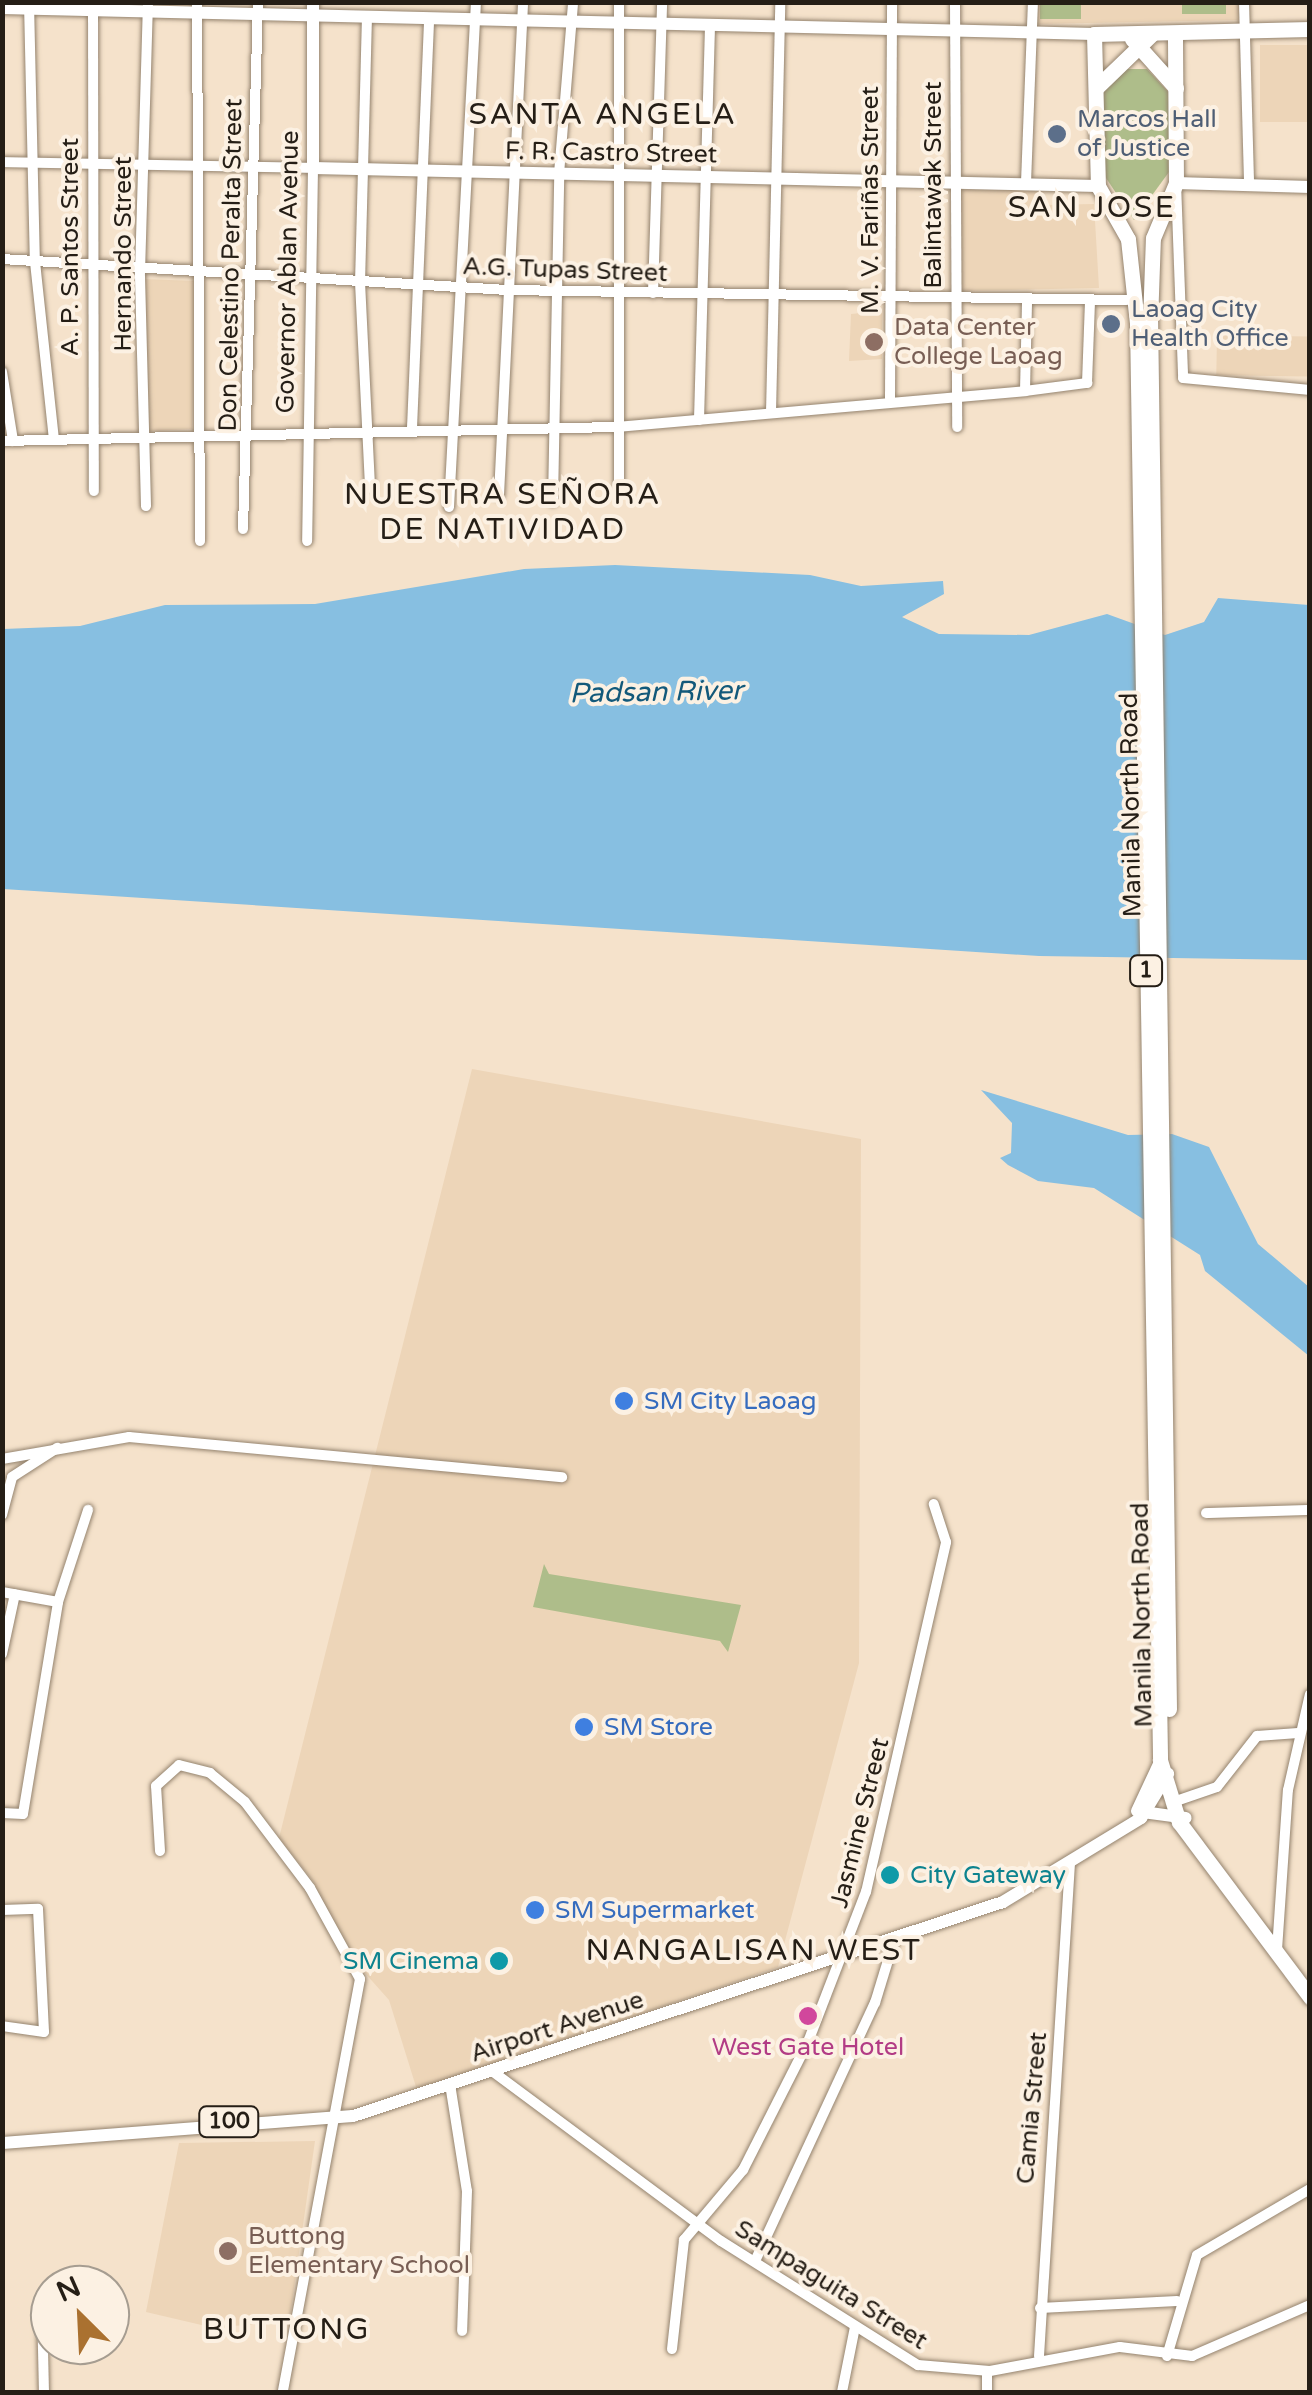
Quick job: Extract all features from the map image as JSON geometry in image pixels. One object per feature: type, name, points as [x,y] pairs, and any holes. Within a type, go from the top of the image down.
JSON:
[{"type":"highway","points":[[1094,34],[1131,39],[1152,34],[1310,30]]},
{"type":"highway","name":"Manila North Road","points":[[1174,33],[1176,183],[1152,247],[1144,394],[1164,1772],[1181,1817],[1309,1995]]},
{"type":"highway","name":"Manila North Road","points":[[1094,34],[1098,186],[1132,253],[1144,394]]},
{"type":"highway","points":[[1131,39],[1176,88]]},
{"type":"highway","points":[[1096,88],[1131,39]]},
{"type":"main road","points":[[2,8],[312,8],[367,16],[394,10],[429,18],[619,26],[1094,34]]},
{"type":"main road","name":"Governor Ablan Avenue","points":[[312,8],[313,168]]},
{"type":"main road","name":"F. R. Castro Street","points":[[313,168],[1098,186]]},
{"type":"main road","points":[[1176,183],[1310,187]]},
{"type":"main road","name":"Airport Avenue","points":[[1097,1846],[1141,1814],[1164,1772]]},
{"type":"main road","name":"Airport Avenue","points":[[2,2143],[170,2124],[331,2121],[492,2072],[1003,1902],[1070,1864],[1141,1814],[1164,1772]]},
{"type":"main road","points":[[1141,1814],[1181,1817]]},
{"type":"street","points":[[449,506],[447,428],[476,2]]},
{"type":"street","points":[[498,495],[523,2]]},
{"type":"street","points":[[554,502],[552,429],[559,174],[573,2]]},
{"type":"street","points":[[619,2],[619,489]]},
{"type":"street","points":[[653,294],[662,2]]},
{"type":"street","points":[[770,413],[780,2]]},
{"type":"street","name":"M. V. Fariñas Street","points":[[890,398],[892,2]]},
{"type":"street","name":"Balintawak Street","points":[[956,2],[952,300],[957,428]]},
{"type":"street","points":[[1026,183],[1033,2]]},
{"type":"street","points":[[1244,2],[1248,185]]},
{"type":"street","points":[[29,5],[35,262],[54,439]]},
{"type":"street","name":"A. P. Santos Street","points":[[94,6],[88,162],[94,491]]},
{"type":"street","name":"Hernando Street","points":[[146,506],[140,272],[149,6]]},
{"type":"street","points":[[197,6],[200,541]]},
{"type":"street","name":"Don Celestino Peralta Street","points":[[243,529],[258,8]]},
{"type":"street","points":[[367,16],[360,282],[370,488]]},
{"type":"street","points":[[412,428],[429,18]]},
{"type":"street","points":[[699,420],[710,28]]},
{"type":"street","name":"F. R. Castro Street","points":[[2,162],[313,168]]},
{"type":"street","name":"Governor Ablan Avenue","points":[[308,541],[313,168]]},
{"type":"street","points":[[1176,183],[1183,202],[1175,300],[1175,360],[1186,382],[1310,390]]},
{"type":"street","name":"A.G. Tupas Street","points":[[2,259],[198,276],[508,290],[890,301],[1127,300]]},
{"type":"street","points":[[1153,300],[1175,300]]},
{"type":"street","points":[[1025,391],[1028,301]]},
{"type":"street","points":[[2,372],[8,441],[308,429],[616,427],[890,398],[1025,391],[1087,383],[1090,301]]},
{"type":"street","points":[[2,1459],[66,1442],[128,1436],[562,1477]]},
{"type":"street","points":[[2,1515],[12,1476],[66,1442]]},
{"type":"street","name":"Jasmine Street","points":[[672,2349],[673,2279],[695,2220],[743,2170],[845,1956],[946,1542],[934,1504]]},
{"type":"street","points":[[2,1813],[23,1814],[58,1602],[88,1510]]},
{"type":"street","points":[[1206,1513],[1310,1510]]},
{"type":"street","points":[[2,1654],[8,1593],[58,1602]]},
{"type":"street","points":[[1278,1956],[1298,1733],[1310,1694]]},
{"type":"street","points":[[1181,1817],[1216,1787],[1257,1736],[1298,1733]]},
{"type":"street","points":[[160,1851],[156,1786],[173,1767],[196,1766],[245,1802],[310,1888],[360,1980],[283,2392]]},
{"type":"street","name":"Camia Street","points":[[1039,2356],[1070,1864]]},
{"type":"street","points":[[2,1910],[38,1909],[44,2032],[2,2026]]},
{"type":"street","points":[[755,2261],[875,2003],[894,1941]]},
{"type":"street","name":"Sampaguita Street","points":[[492,2072],[695,2220],[918,2365],[987,2371],[1039,2356],[1120,2347],[1167,2356],[1224,2346],[1310,2305]]},
{"type":"street","points":[[450,2084],[467,2191],[462,2331]]},
{"type":"street","points":[[1040,2308],[1177,2300],[1190,2290],[1197,2255],[1310,2189]]},
{"type":"street","points":[[1167,2356],[1177,2300]]},
{"type":"street","points":[[842,2392],[855,2327]]},
{"type":"street","points":[[43,2365],[44,2392]]},
{"type":"street","points":[[987,2371],[987,2392]]},
{"type":"shaded area","points":[[1036,3],[1240,3],[1241,20],[1035,24]]},
{"type":"shaded area","points":[[1260,45],[1309,45],[1309,122],[1260,122]]},
{"type":"shaded area","points":[[960,190],[1043,190],[1044,205],[1094,204],[1099,288],[958,291]]},
{"type":"shaded area","points":[[142,279],[195,281],[192,429],[149,431]]},
{"type":"shaded area","points":[[882,311],[882,359],[849,361],[851,314]]},
{"type":"shaded area","points":[[1217,335],[1309,337],[1308,377],[1216,375]]},
{"type":"shaded area","name":"SM City Laoag","points":[[472,1069],[861,1139],[859,1663],[778,1967],[417,2090],[389,2000],[348,1954],[313,1881],[279,1838]]},
{"type":"shaded area","name":"Buttong Elementary School","points":[[315,2141],[289,2323],[210,2327],[146,2312],[179,2143]]},
{"type":"green space","points":[[1040,3],[1081,3],[1081,19],[1040,19]]},
{"type":"green space","points":[[1182,3],[1226,3],[1226,14],[1182,14]]},
{"type":"green space","points":[[1122,69],[1147,69],[1171,95],[1169,172],[1134,220],[1102,172],[1100,90]]},
{"type":"green space","points":[[544,1564],[549,1574],[741,1605],[728,1652],[720,1641],[533,1607]]},
{"type":"water","name":"Padsan River","points":[[615,565],[810,575],[861,586],[943,581],[944,594],[902,617],[939,634],[1029,635],[1107,614],[1165,635],[1204,622],[1218,598],[1309,605],[1309,960],[1039,956],[3,889],[3,629],[80,626],[165,605],[315,604],[524,569]]},
{"type":"water","points":[[981,1090],[1128,1135],[1172,1134],[1209,1147],[1258,1244],[1309,1287],[1309,1356],[1205,1271],[1200,1255],[1094,1188],[1038,1181],[1008,1165],[1000,1158],[1011,1153],[1012,1123]]},
{"type":"place","name":"Marcos Hall of Justice","points":[[1057,134]]},
{"type":"place","name":"Laoag City Health Office","points":[[1111,324]]},
{"type":"place","name":"Data Center College Laoag","points":[[874,342]]},
{"type":"place","name":"SM City Laoag","points":[[624,1401]]},
{"type":"place","name":"SM Store","points":[[584,1727]]},
{"type":"place","name":"City Gateway","points":[[890,1875]]},
{"type":"place","name":"SM Supermarket","points":[[535,1910]]},
{"type":"place","name":"SM Cinema","points":[[499,1961]]},
{"type":"place","name":"West Gate Hotel","points":[[808,2016]]},
{"type":"place","name":"Buttong Elementary School","points":[[228,2251]]},
{"type":"district","name":"SANTA ANGELA","points":[[603,115]]},
{"type":"district","name":"SAN JOSE","points":[[1092,208]]},
{"type":"district","name":"NUESTRA SEÑORA DE NATIVIDAD","points":[[503,512]]},
{"type":"district","name":"NANGALISAN WEST","points":[[754,1951]]},
{"type":"district","name":"BUTTONG","points":[[287,2330]]}]
